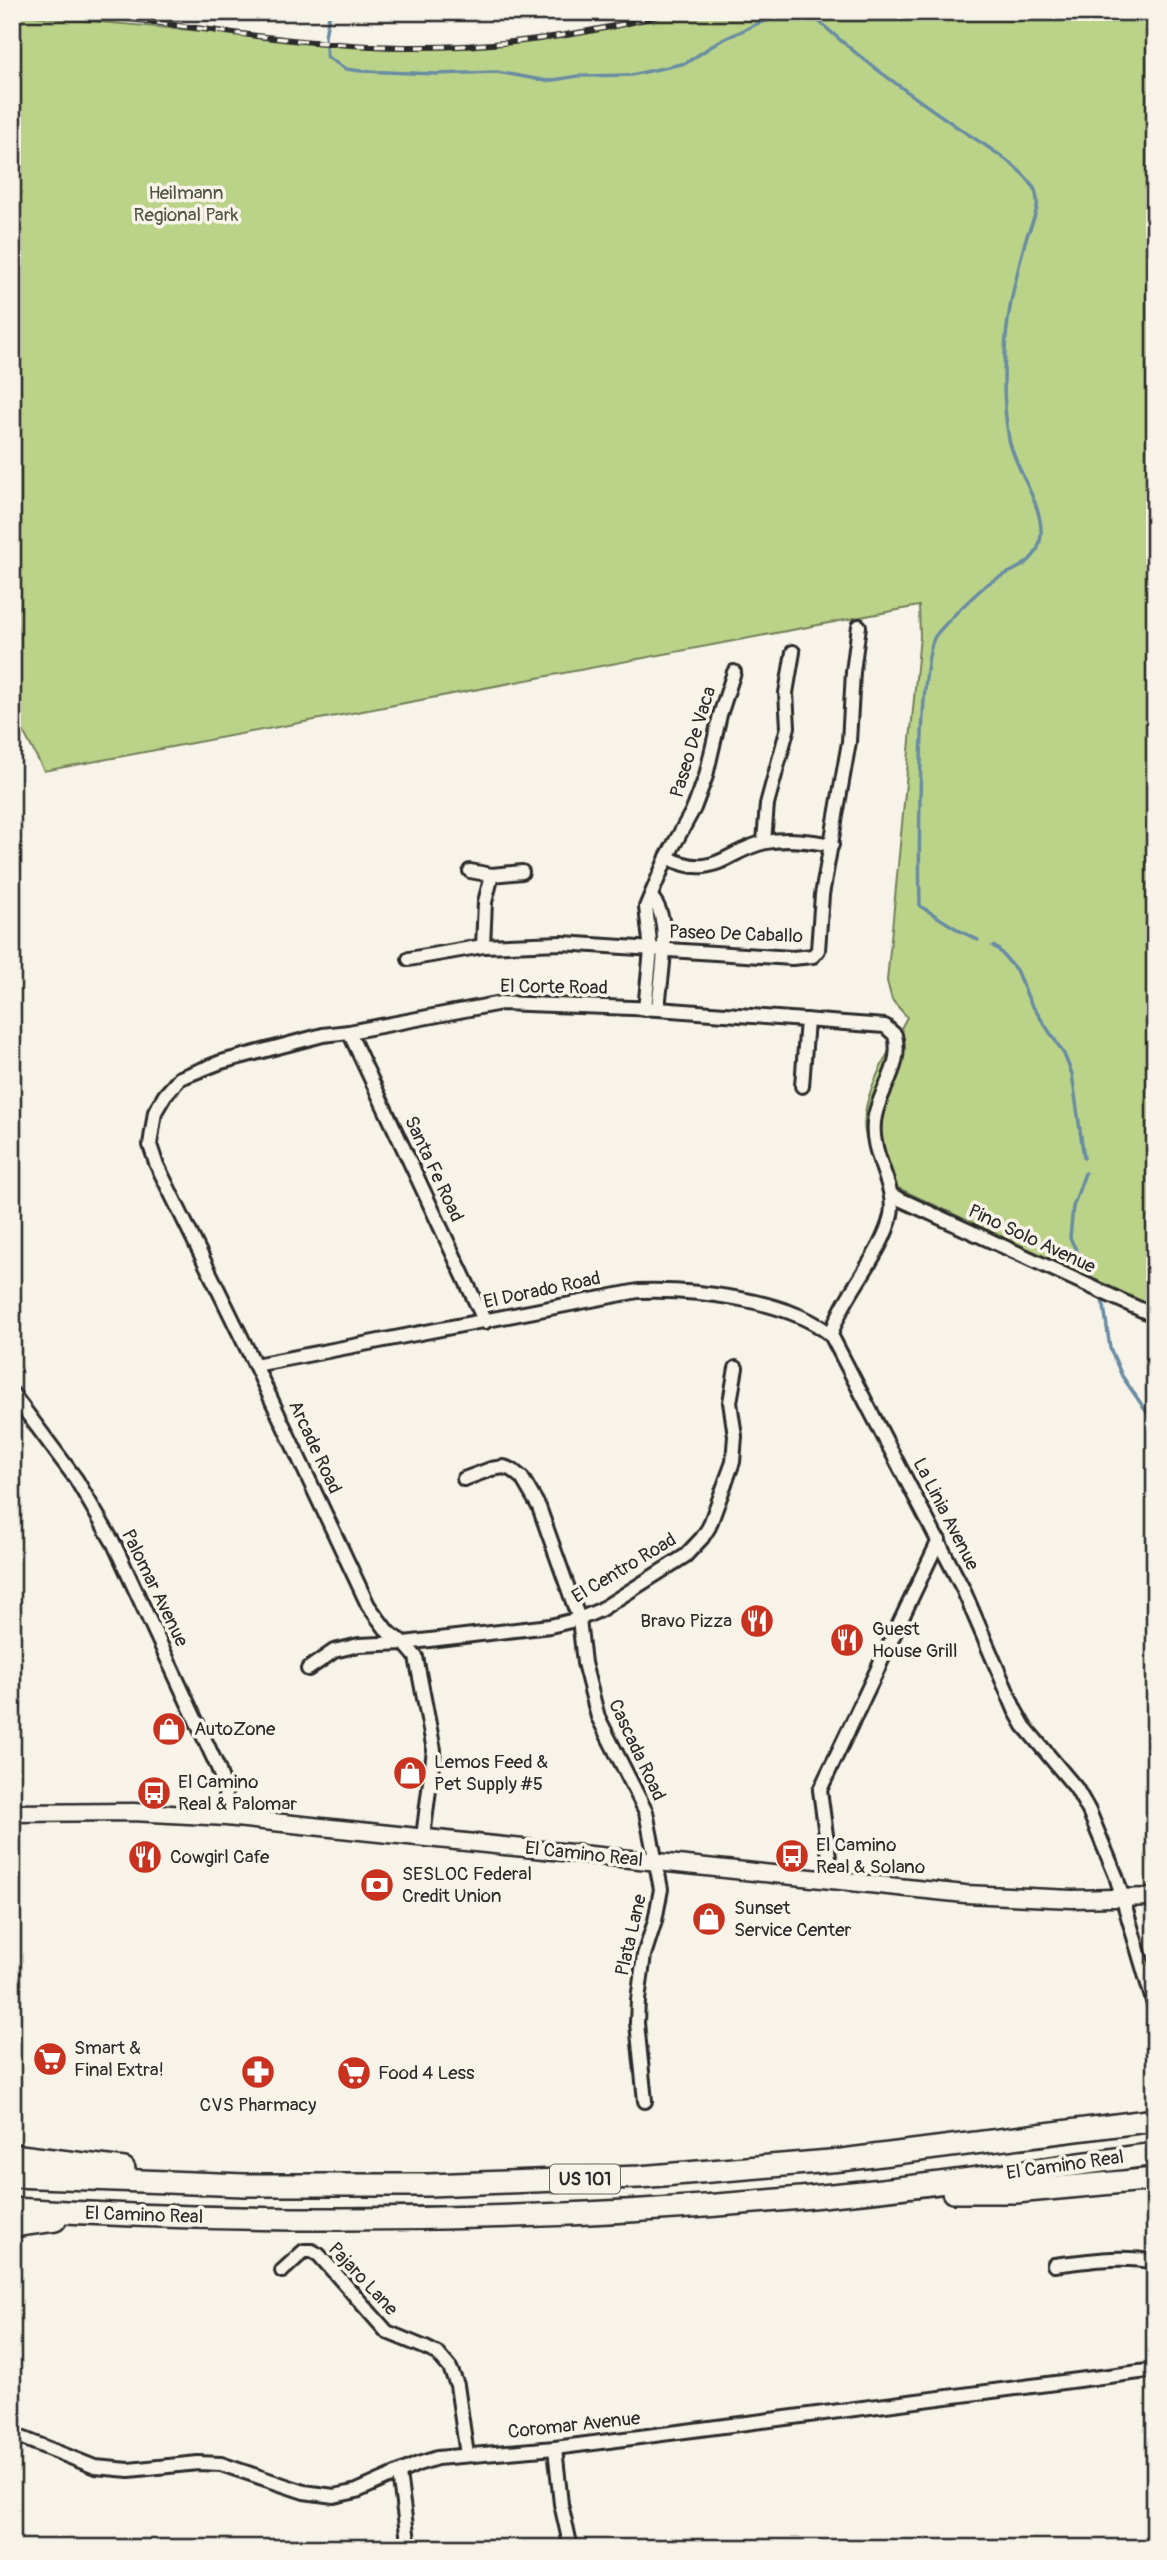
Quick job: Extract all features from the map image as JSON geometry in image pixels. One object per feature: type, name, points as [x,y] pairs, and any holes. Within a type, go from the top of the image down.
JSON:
[{"type":"highway","name":"El Camino Real","points":[[12,2176],[244,2185],[429,2185],[706,2172],[866,2157],[1155,2120]]},
{"type":"highway","name":"El Camino Real","points":[[12,2209],[286,2219],[454,2218],[693,2206],[852,2193],[1155,2154]]},
{"type":"highway","points":[[12,2155],[244,2185]]},
{"type":"highway","points":[[852,2193],[1016,2192],[1155,2179]]},
{"type":"highway","points":[[12,2227],[95,2214]]},
{"type":"main road","name":"El Camino Real","points":[[12,1813],[133,1812],[226,1817],[998,1896],[1121,1899],[1155,1897]]},
{"type":"street","name":"Paseo De Caballo","points":[[409,959],[483,946],[562,943],[792,958],[813,956],[818,950],[822,895],[847,755],[859,626]]},
{"type":"street","points":[[764,842],[767,804],[788,727],[786,693],[793,652]]},
{"type":"street","name":"Paseo De Vaca","points":[[651,1009],[659,904],[651,897],[667,857],[694,808],[706,776],[720,715],[734,672]]},
{"type":"street","points":[[667,857],[684,864],[708,865],[728,860],[764,842],[802,840],[832,845]]},
{"type":"street","points":[[470,871],[492,875],[522,872]]},
{"type":"street","points":[[483,946],[483,918],[492,875]]},
{"type":"street","name":"El Corte Road","points":[[180,1077],[221,1062],[323,1035],[501,1003],[651,1009],[885,1026],[892,1031],[898,1057],[878,1105],[873,1129],[877,1154],[892,1196]]},
{"type":"street","points":[[802,1086],[807,1020]]},
{"type":"street","name":"Santa Fe Road","points":[[349,1032],[485,1322]]},
{"type":"street","name":"Arcade Road","points":[[180,1077],[155,1112],[150,1145],[156,1163],[368,1605],[388,1632],[404,1643],[416,1657],[434,1750],[423,1837]]},
{"type":"street","points":[[831,1335],[841,1311],[887,1229],[892,1196]]},
{"type":"street","name":"Pino Solo Avenue","points":[[892,1196],[1155,1316]]},
{"type":"street","name":"El Dorado Road","points":[[255,1365],[485,1322],[622,1292],[657,1290],[743,1300],[780,1308],[819,1325],[831,1335]]},
{"type":"street","name":"La Linia Avenue","points":[[831,1335],[939,1540],[1019,1718],[1076,1788],[1089,1811],[1110,1858],[1155,2008]]},
{"type":"street","name":"El Centro Road","points":[[308,1669],[334,1651],[359,1645],[404,1643],[550,1626],[579,1619],[600,1610],[685,1556],[709,1527],[733,1462],[734,1436],[730,1402],[736,1368]]},
{"type":"street","name":"Palomar Avenue","points":[[12,1393],[76,1479],[114,1544],[218,1768],[225,1788],[226,1817]]},
{"type":"street","name":"Cascada Road","points":[[464,1479],[500,1467],[512,1469],[522,1478],[546,1523],[579,1619],[584,1663],[598,1717],[646,1812],[656,1862]]},
{"type":"street","points":[[832,1880],[820,1790],[939,1540]]},
{"type":"street","name":"Plata Lane","points":[[645,2101],[637,2022],[638,2000],[644,1955],[660,1903],[661,1889],[656,1862]]},
{"type":"street","name":"Pajaro Lane","points":[[282,2271],[304,2251],[312,2251],[319,2255],[387,2332],[426,2348],[445,2361],[457,2385],[467,2455]]},
{"type":"street","points":[[1054,2265],[1112,2258],[1155,2262]]},
{"type":"street","name":"Coromar Avenue","points":[[12,2434],[95,2467],[130,2470],[198,2463],[221,2464],[322,2496],[334,2496],[357,2491],[427,2461],[555,2448],[1155,2370]]},
{"type":"street","points":[[555,2448],[561,2504],[571,2548]]},
{"type":"street","points":[[400,2474],[409,2548]]},
{"type":"green space","name":"Heilmann Regional Park","points":[[672,12],[1155,12],[1155,1308],[881,1180],[868,1145],[864,1119],[871,1089],[907,1017],[892,1000],[887,981],[920,636],[919,606],[44,771],[12,710],[12,14],[320,41],[434,46],[489,45],[542,39],[594,31]]},
{"type":"waterway","points":[[340,12],[329,15],[325,36],[327,57],[346,69],[436,74],[497,72],[547,81],[578,76],[631,75],[686,63],[718,42],[759,23],[795,12]]},
{"type":"waterway","points":[[354,12],[439,16],[489,12]]},
{"type":"waterway","points":[[809,12],[881,72],[1008,161],[1033,186],[1036,196],[1036,211],[1025,242],[1009,311],[1004,385],[1009,439],[1040,519],[1039,545],[1030,560],[985,586],[936,635],[930,652],[926,681],[921,764],[920,906],[978,940]]},
{"type":"waterway","points":[[993,946],[1016,970],[1030,1002],[1064,1054],[1072,1074],[1084,1158]]},
{"type":"waterway","points":[[1085,1173],[1073,1207],[1070,1238],[1091,1279]]},
{"type":"waterway","points":[[1102,1301],[1110,1348],[1122,1376],[1155,1424]]},
{"type":"railway","points":[[78,12],[289,40],[416,47],[480,45],[545,38],[672,12]]},
{"type":"place","name":"Bravo Pizza","points":[[757,1621]]},
{"type":"place","name":"Guest House Grill","points":[[847,1640]]},
{"type":"place","name":"AutoZone","points":[[169,1729]]},
{"type":"place","name":"Lemos Feed & Pet Supply #5","points":[[410,1773]]},
{"type":"place","name":"El Camino Real & Palomar","points":[[154,1793]]},
{"type":"place","name":"El Camino Real & Solano","points":[[792,1856]]},
{"type":"place","name":"Cowgirl Cafe","points":[[145,1857]]},
{"type":"place","name":"SESLOC Federal Credit Union","points":[[377,1885]]},
{"type":"place","name":"Sunset Service Center","points":[[709,1919]]},
{"type":"place","name":"Smart & Final Extra!","points":[[50,2059]]},
{"type":"place","name":"CVS Pharmacy","points":[[258,2072]]},
{"type":"place","name":"Food 4 Less","points":[[354,2073]]}]
